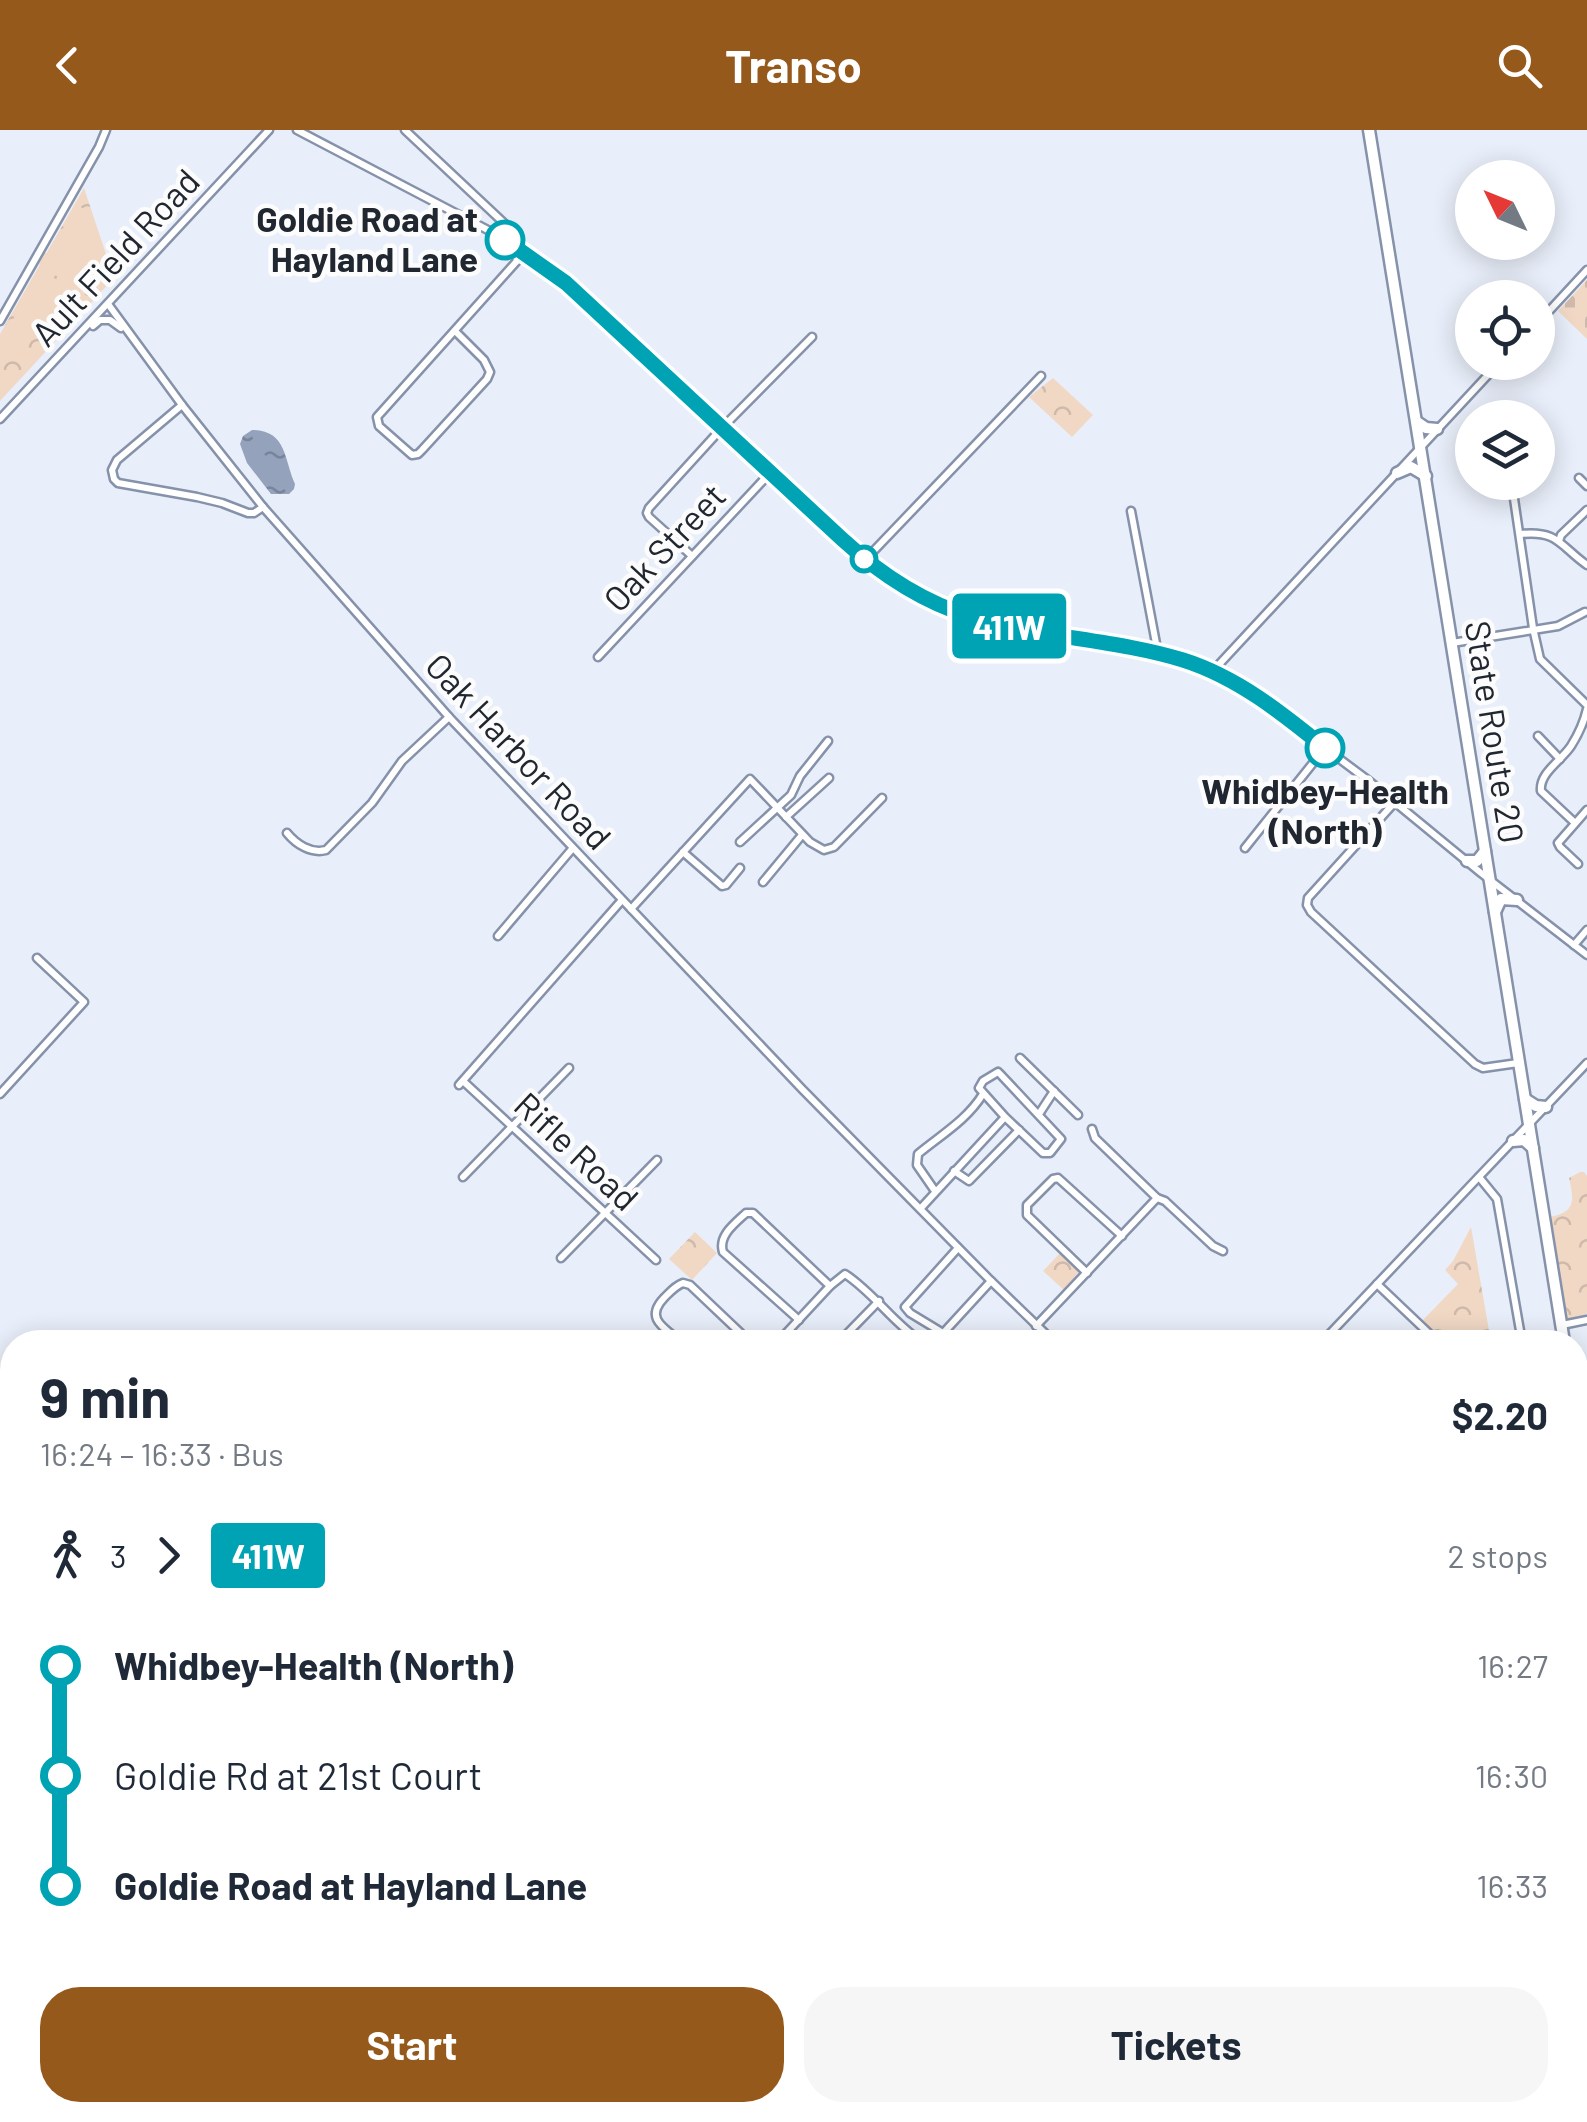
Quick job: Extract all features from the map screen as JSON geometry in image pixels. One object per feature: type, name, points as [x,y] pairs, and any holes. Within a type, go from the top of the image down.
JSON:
[{"type":"main road","name":"State Route 20","points":[[1368,130],[1563,1330]]},
{"type":"main road","points":[[1417,422],[1438,430]]},
{"type":"main road","points":[[1397,472],[1411,467],[1426,476]]},
{"type":"main road","points":[[1467,861],[1477,861],[1485,850]]},
{"type":"main road","points":[[1494,913],[1501,900],[1517,900]]},
{"type":"main road","points":[[1525,1099],[1536,1106],[1546,1106]]},
{"type":"main road","points":[[1512,1142],[1524,1140],[1535,1152]]},
{"type":"street","points":[[0,320],[106,130]]},
{"type":"street","name":"Ault Field Road","points":[[0,419],[268,130]]},
{"type":"street","points":[[297,130],[525,252],[566,283],[770,474],[865,560],[898,584],[974,618],[1158,654],[1212,672],[1261,700],[1325,748],[1587,955]]},
{"type":"street","points":[[405,130],[506,225],[509,230],[505,240]]},
{"type":"street","points":[[455,331],[488,365],[490,372],[415,456],[406,452],[376,420],[525,252]]},
{"type":"street","points":[[1555,305],[1587,270]]},
{"type":"street","name":"Oak Harbor Road","points":[[108,304],[263,507],[449,717],[802,1090],[1040,1330]]},
{"type":"street","points":[[56,360],[103,319],[113,322],[132,339]]},
{"type":"street","points":[[692,556],[647,513],[649,508],[812,337]]},
{"type":"street","points":[[865,560],[1041,376]]},
{"type":"street","points":[[1212,672],[1484,380]]},
{"type":"street","points":[[182,405],[118,460],[112,470],[114,478],[118,483],[212,500],[248,513],[263,507]]},
{"type":"street","name":"Oak Street","points":[[598,657],[770,474]]},
{"type":"street","points":[[1579,478],[1587,486]]},
{"type":"street","points":[[1515,500],[1532,628],[1540,658],[1587,707],[1576,737],[1540,786],[1575,823]]},
{"type":"street","points":[[1559,541],[1587,510]]},
{"type":"street","points":[[1131,511],[1158,654]]},
{"type":"street","points":[[1521,534],[1538,532],[1559,541],[1587,565]]},
{"type":"street","points":[[1452,643],[1558,626],[1584,612]]},
{"type":"street","points":[[287,834],[313,851],[326,850],[372,803],[402,761],[449,717]]},
{"type":"street","points":[[1538,736],[1560,760]]},
{"type":"street","points":[[740,842],[791,795],[800,776],[828,741]]},
{"type":"street","points":[[1246,848],[1325,748]]},
{"type":"street","points":[[786,818],[829,778]]},
{"type":"street","points":[[631,909],[750,779],[818,848],[834,846],[882,798]]},
{"type":"street","points":[[1395,802],[1308,898],[1307,905],[1475,1064],[1482,1068],[1518,1063]]},
{"type":"street","points":[[1578,864],[1558,843],[1587,810]]},
{"type":"street","points":[[763,882],[802,835]]},
{"type":"street","points":[[498,936],[572,848]]},
{"type":"street","points":[[683,852],[722,886],[740,868]]},
{"type":"street","name":"Rifle Road","points":[[622,900],[461,1083],[656,1260]]},
{"type":"street","points":[[1574,945],[1587,930]]},
{"type":"street","points":[[0,1094],[84,1002],[36,958]]},
{"type":"street","points":[[1020,1058],[1078,1115]]},
{"type":"street","points":[[1333,1330],[1587,1064]]},
{"type":"street","points":[[462,1177],[569,1068]]},
{"type":"street","points":[[998,1072],[1061,1139],[1054,1150],[1043,1152],[983,1094],[981,1084],[998,1072]]},
{"type":"street","points":[[1038,1114],[1054,1091]]},
{"type":"street","points":[[934,1191],[918,1165],[918,1154],[945,1136],[983,1094]]},
{"type":"street","points":[[920,1208],[1005,1116]]},
{"type":"street","points":[[1092,1129],[1095,1138],[1157,1198],[1165,1200],[1223,1251]]},
{"type":"street","points":[[954,1171],[969,1181],[1019,1130]]},
{"type":"street","points":[[562,1258],[657,1160]]},
{"type":"street","points":[[1479,1177],[1497,1199],[1520,1330]]},
{"type":"street","points":[[1087,1273],[1027,1214],[1027,1205],[1058,1178],[1122,1236]]},
{"type":"street","points":[[1036,1326],[1157,1198]]},
{"type":"street","points":[[799,1320],[724,1252],[723,1237],[746,1213],[752,1214],[830,1286]]},
{"type":"street","points":[[938,1330],[905,1307],[958,1248]]},
{"type":"street","points":[[789,1330],[839,1277],[847,1274],[906,1330]]},
{"type":"street","points":[[946,1330],[991,1282]]},
{"type":"street","points":[[668,1330],[657,1320],[657,1306],[684,1283],[737,1330]]},
{"type":"street","points":[[1377,1284],[1425,1330]]},
{"type":"street","points":[[851,1330],[879,1301]]},
{"type":"street","points":[[1562,1325],[1587,1320]]},
{"type":"green space","points":[[84,188],[114,278],[0,401],[0,334]]},
{"type":"green space","points":[[76,208],[89,213],[109,272],[95,297],[40,267],[39,261]]},
{"type":"green space","points":[[38,272],[93,299],[76,319],[55,330],[10,325]]},
{"type":"green space","points":[[1587,280],[1587,339],[1558,311]]},
{"type":"green space","points":[[1053,378],[1093,415],[1072,437],[1029,397]]},
{"type":"green space","points":[[1580,1172],[1587,1176],[1587,1313],[1570,1321],[1564,1318],[1549,1217],[1569,1209],[1569,1178]]},
{"type":"green space","points":[[1471,1227],[1489,1330],[1429,1330],[1421,1322],[1458,1284],[1445,1270]]},
{"type":"green space","points":[[695,1232],[717,1253],[692,1280],[669,1259]]},
{"type":"green space","points":[[1062,1251],[1080,1270],[1064,1290],[1043,1271]]},
{"type":"water","points":[[252,430],[263,431],[278,441],[295,484],[289,494],[271,494],[247,463],[240,444]]},
{"type":"bus line","name":"411W","points":[[505,240],[566,283],[865,560],[898,584],[974,618],[1199,666],[1238,685],[1325,748]]},
{"type":"place","name":"Goldie Road at Hayland Lane","points":[[505,240]]},
{"type":"place","name":"Whidbey-Health (North)","points":[[1325,748]]}]
